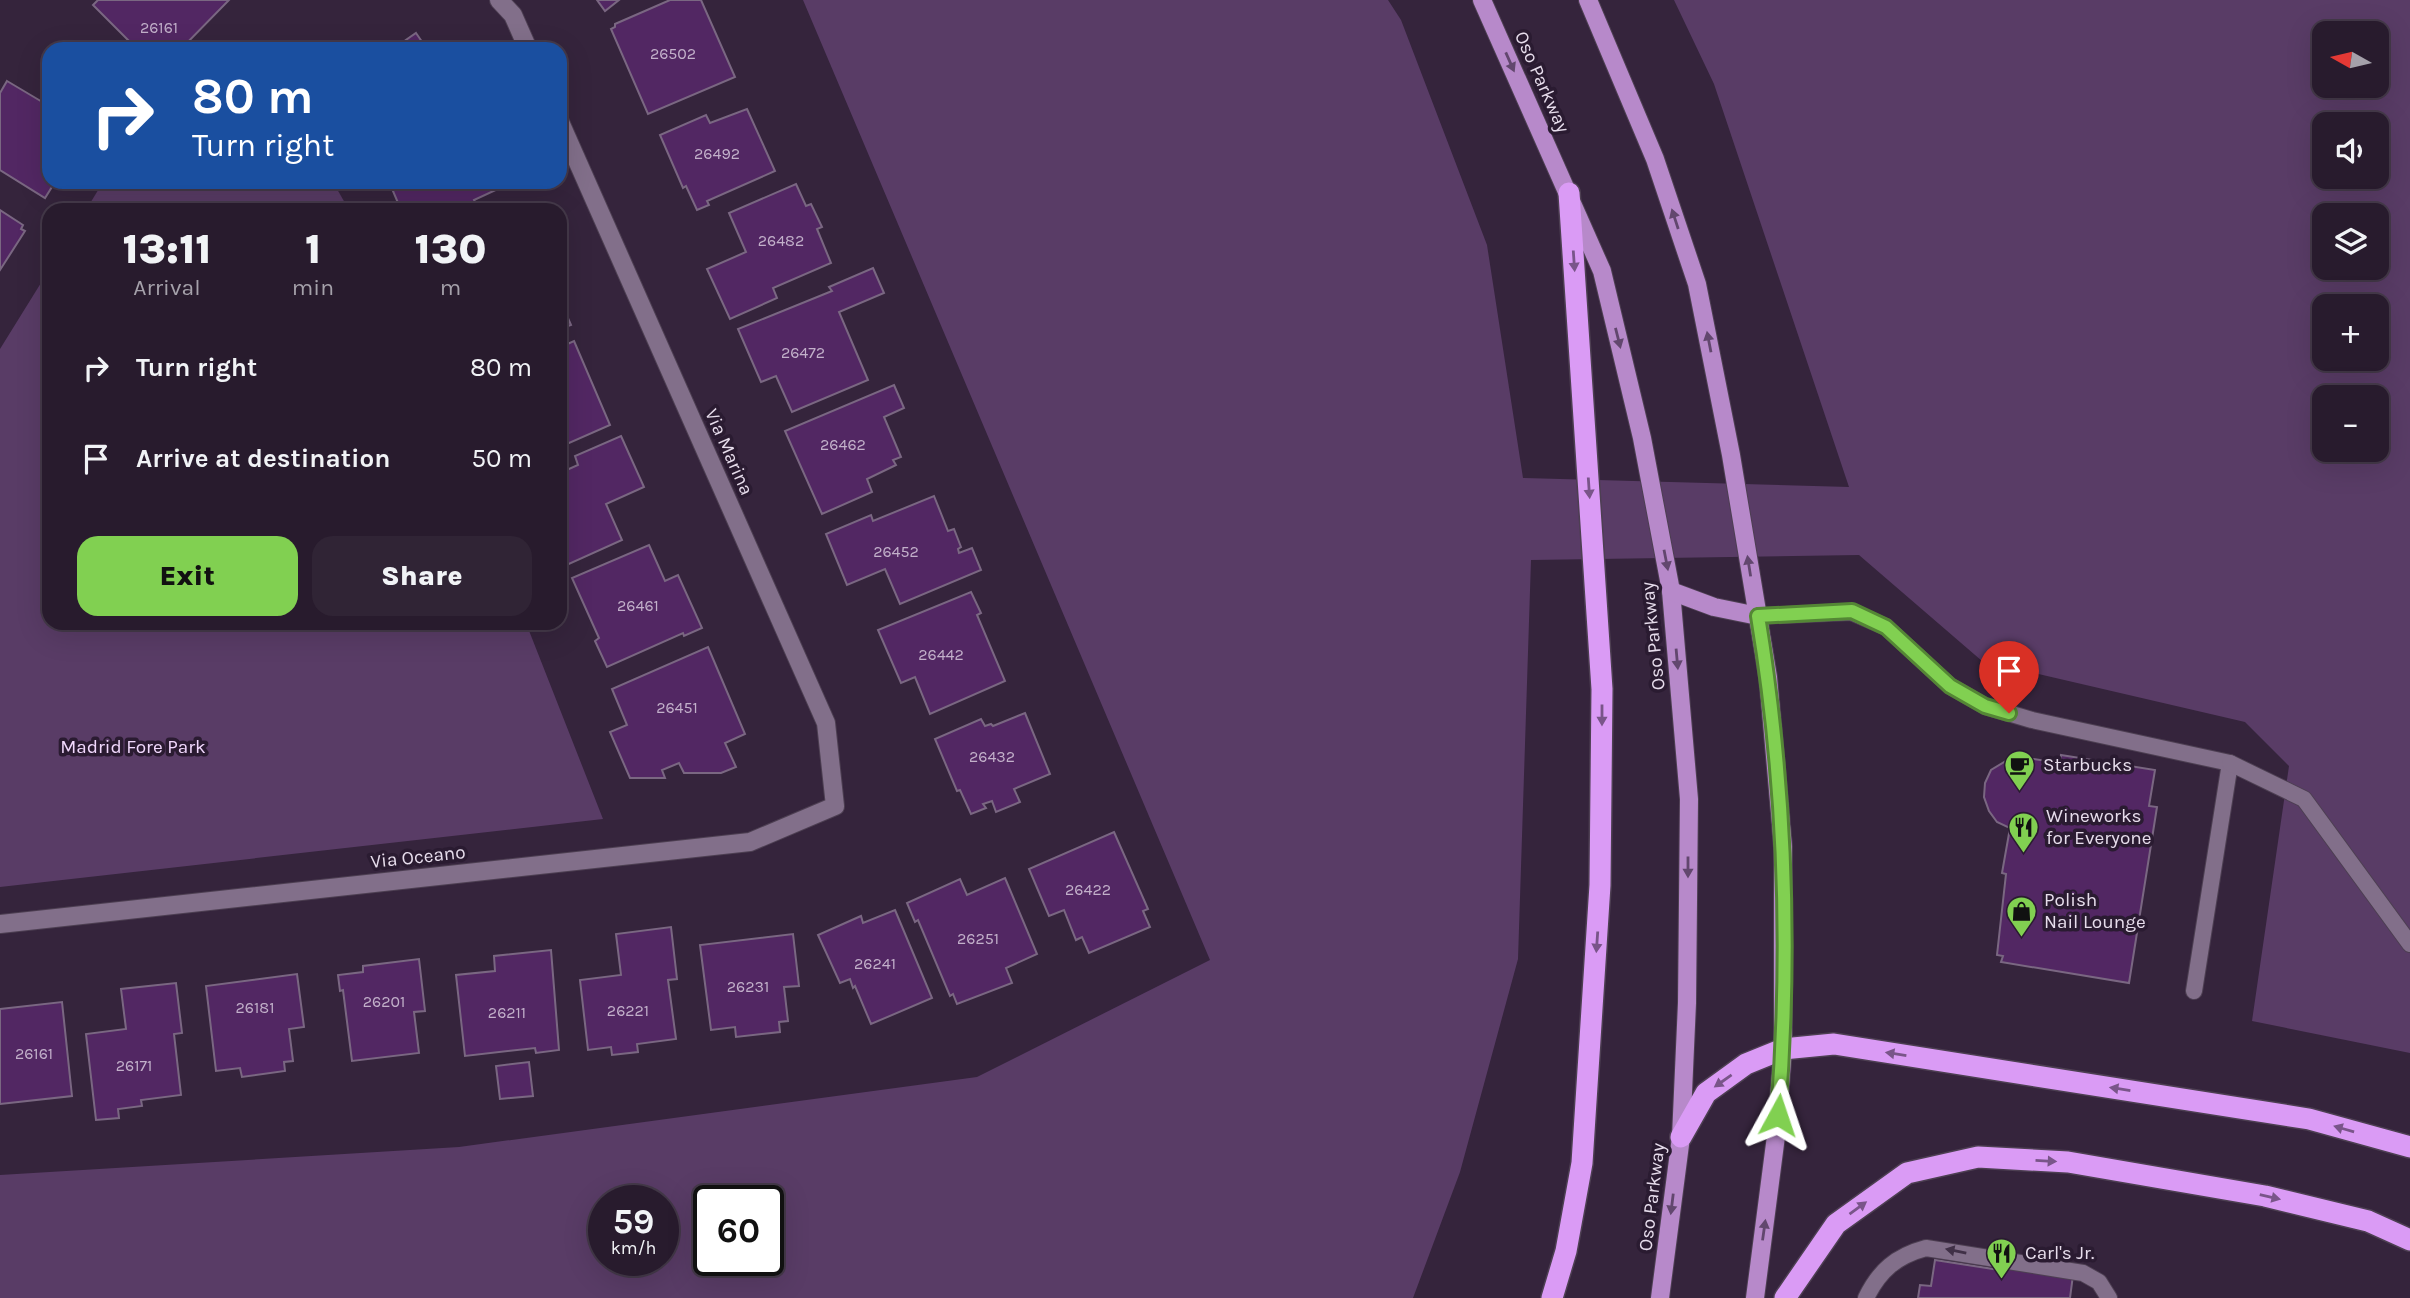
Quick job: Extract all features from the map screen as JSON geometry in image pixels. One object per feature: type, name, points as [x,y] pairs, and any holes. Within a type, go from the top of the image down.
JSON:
[{"type":"highway","points":[[1552,1298],[1566,1251],[1582,1163],[1601,885],[1602,689],[1569,193]]},
{"type":"highway","points":[[1681,1137],[1706,1093],[1746,1065],[1783,1049],[1834,1044],[2309,1119],[2410,1147]]},
{"type":"highway","points":[[1785,1298],[1836,1224],[1907,1174],[1978,1157],[2068,1162],[2265,1196],[2368,1221],[2410,1240]]},
{"type":"main road","name":"Oso Parkway","points":[[1482,0],[1602,271],[1642,438],[1671,591],[1689,799],[1687,1003],[1681,1137],[1660,1298]]},
{"type":"main road","points":[[1588,0],[1655,159],[1697,284],[1731,455],[1768,677],[1783,847],[1783,1049],[1776,1136],[1755,1298]]},
{"type":"main road","points":[[1671,591],[1714,607],[1758,616]]},
{"type":"street","points":[[499,0],[513,15],[525,42]]},
{"type":"street","name":"Via Marina","points":[[567,138],[826,723],[835,806]]},
{"type":"street","name":"Via Oceano","points":[[0,924],[750,842],[835,806]]},
{"type":"lane","points":[[1758,616],[1852,611],[1886,627],[1950,686],[1985,706],[2032,720],[2230,763],[2304,799],[2410,944]]},
{"type":"lane","points":[[2194,991],[2230,763]]},
{"type":"lane","points":[[1866,1298],[1875,1279],[1889,1264],[1909,1252],[1926,1248],[2082,1273],[2099,1282],[2109,1298]]},
{"type":"green space","points":[[803,0],[1388,0],[1401,20],[1487,245],[1523,478],[1849,487],[1714,84],[1674,0],[2410,0],[2410,1053],[2252,1021],[2289,766],[2245,722],[1982,661],[1859,555],[1531,560],[1518,959],[1460,1172],[1413,1298],[0,1298],[0,1175],[459,1147],[977,1077],[1210,960]]},
{"type":"green space","points":[[99,189],[337,189],[345,203],[90,203]]},
{"type":"green space","name":"Madrid Fore Park","points":[[42,281],[42,630],[529,630],[603,819],[0,887],[0,349]]},
{"type":"building","points":[[98,0],[229,0],[188,42],[130,42],[93,5]]},
{"type":"building","points":[[597,0],[619,0],[605,11]]},
{"type":"building","points":[[670,0],[701,0],[735,77],[648,114],[611,29],[615,24]]},
{"type":"building","points":[[416,33],[422,42],[403,42]]},
{"type":"building","points":[[7,81],[42,102],[42,189],[51,189],[45,198],[0,170],[0,93]]},
{"type":"building","points":[[747,109],[775,171],[707,201],[709,205],[697,210],[686,186],[683,188],[660,135],[706,115],[710,123]]},
{"type":"building","points":[[796,184],[806,206],[811,204],[822,227],[817,229],[831,263],[773,288],[777,298],[730,319],[707,269],[746,252],[729,213]]},
{"type":"building","points":[[392,189],[498,189],[474,200],[476,203],[398,203]]},
{"type":"building","points":[[0,210],[23,225],[21,229],[25,231],[0,270]]},
{"type":"building","points":[[873,268],[884,293],[839,312],[868,380],[792,412],[776,376],[761,382],[738,329],[832,291],[829,287]]},
{"type":"building","points":[[574,341],[610,425],[567,444],[567,344]]},
{"type":"building","points":[[894,385],[904,408],[884,417],[901,457],[893,460],[896,465],[867,479],[872,492],[822,514],[785,431]]},
{"type":"building","points":[[621,436],[644,487],[606,504],[622,540],[567,565],[567,470],[578,465],[575,456]]},
{"type":"building","points":[[934,496],[948,531],[954,529],[961,547],[958,549],[959,553],[972,548],[981,570],[900,604],[885,569],[847,585],[826,534],[871,515],[873,521]]},
{"type":"building","points":[[649,545],[665,581],[678,575],[702,628],[684,636],[683,633],[607,667],[595,641],[599,638],[572,578]]},
{"type":"building","points":[[971,592],[981,613],[977,615],[1005,681],[930,714],[915,677],[901,683],[878,630]]},
{"type":"building","points":[[708,647],[745,734],[725,743],[736,767],[721,773],[684,773],[679,763],[662,770],[665,778],[630,778],[610,732],[627,725],[612,689]]},
{"type":"building","points":[[1025,713],[1050,774],[1014,789],[1020,802],[996,812],[992,801],[983,804],[986,808],[971,814],[960,790],[957,791],[935,739],[981,719],[985,726],[993,726]]},
{"type":"building","points":[[2061,755],[2155,770],[2149,806],[2157,807],[2129,983],[2001,962],[2003,956],[1997,955],[2006,874],[2002,873],[2010,828],[1997,822],[1989,811],[1984,797],[1985,783],[1991,770],[2014,756],[2060,763]]},
{"type":"building","points":[[1114,832],[1148,909],[1143,911],[1150,927],[1089,953],[1082,937],[1076,940],[1064,910],[1049,916],[1029,869]]},
{"type":"building","points":[[1005,878],[1037,954],[1006,968],[1012,983],[957,1004],[953,994],[950,996],[918,920],[915,922],[907,903],[960,879],[967,895]]},
{"type":"building","points":[[895,910],[932,998],[871,1024],[855,986],[853,988],[850,979],[840,983],[818,935],[861,916],[863,923]]},
{"type":"building","points":[[671,927],[677,979],[668,980],[676,1039],[637,1044],[638,1052],[612,1055],[611,1047],[588,1050],[580,980],[621,975],[616,934]]},
{"type":"building","points":[[793,934],[799,986],[784,987],[788,1021],[779,1022],[780,1032],[736,1037],[735,1027],[711,1030],[700,945]]},
{"type":"building","points":[[551,950],[559,1050],[536,1053],[535,1048],[465,1056],[456,975],[495,971],[494,956]]},
{"type":"building","points":[[419,959],[425,1011],[414,1012],[419,1053],[352,1061],[343,990],[340,991],[338,975],[363,972],[363,966]]},
{"type":"building","points":[[297,974],[304,1027],[289,1029],[293,1061],[284,1062],[285,1071],[242,1077],[240,1068],[216,1071],[206,986]]},
{"type":"building","points":[[176,983],[182,1033],[174,1034],[181,1095],[141,1100],[142,1106],[118,1109],[119,1118],[96,1120],[86,1034],[126,1029],[121,989]]},
{"type":"building","points":[[62,1002],[72,1096],[0,1104],[0,1009]]},
{"type":"building","points":[[529,1062],[533,1096],[500,1099],[496,1066]]},
{"type":"building","name":"Carl's Jr.","points":[[1935,1260],[2000,1270],[2001,1264],[2073,1275],[2070,1298],[1918,1298],[1920,1285],[1931,1286]]},
{"type":"place","name":"Starbucks","points":[[2020,792]]},
{"type":"place","name":"Wineworks for Everyone","points":[[2023,854]]},
{"type":"place","name":"Polish Nail Lounge","points":[[2021,938]]},
{"type":"place","name":"Carl's Jr.","points":[[2002,1280]]},
{"type":"route","points":[[1778,1115],[1783,1049],[1783,847],[1768,677],[1758,616],[1852,611],[1886,627],[1950,686],[1985,706],[2009,713]]}]
